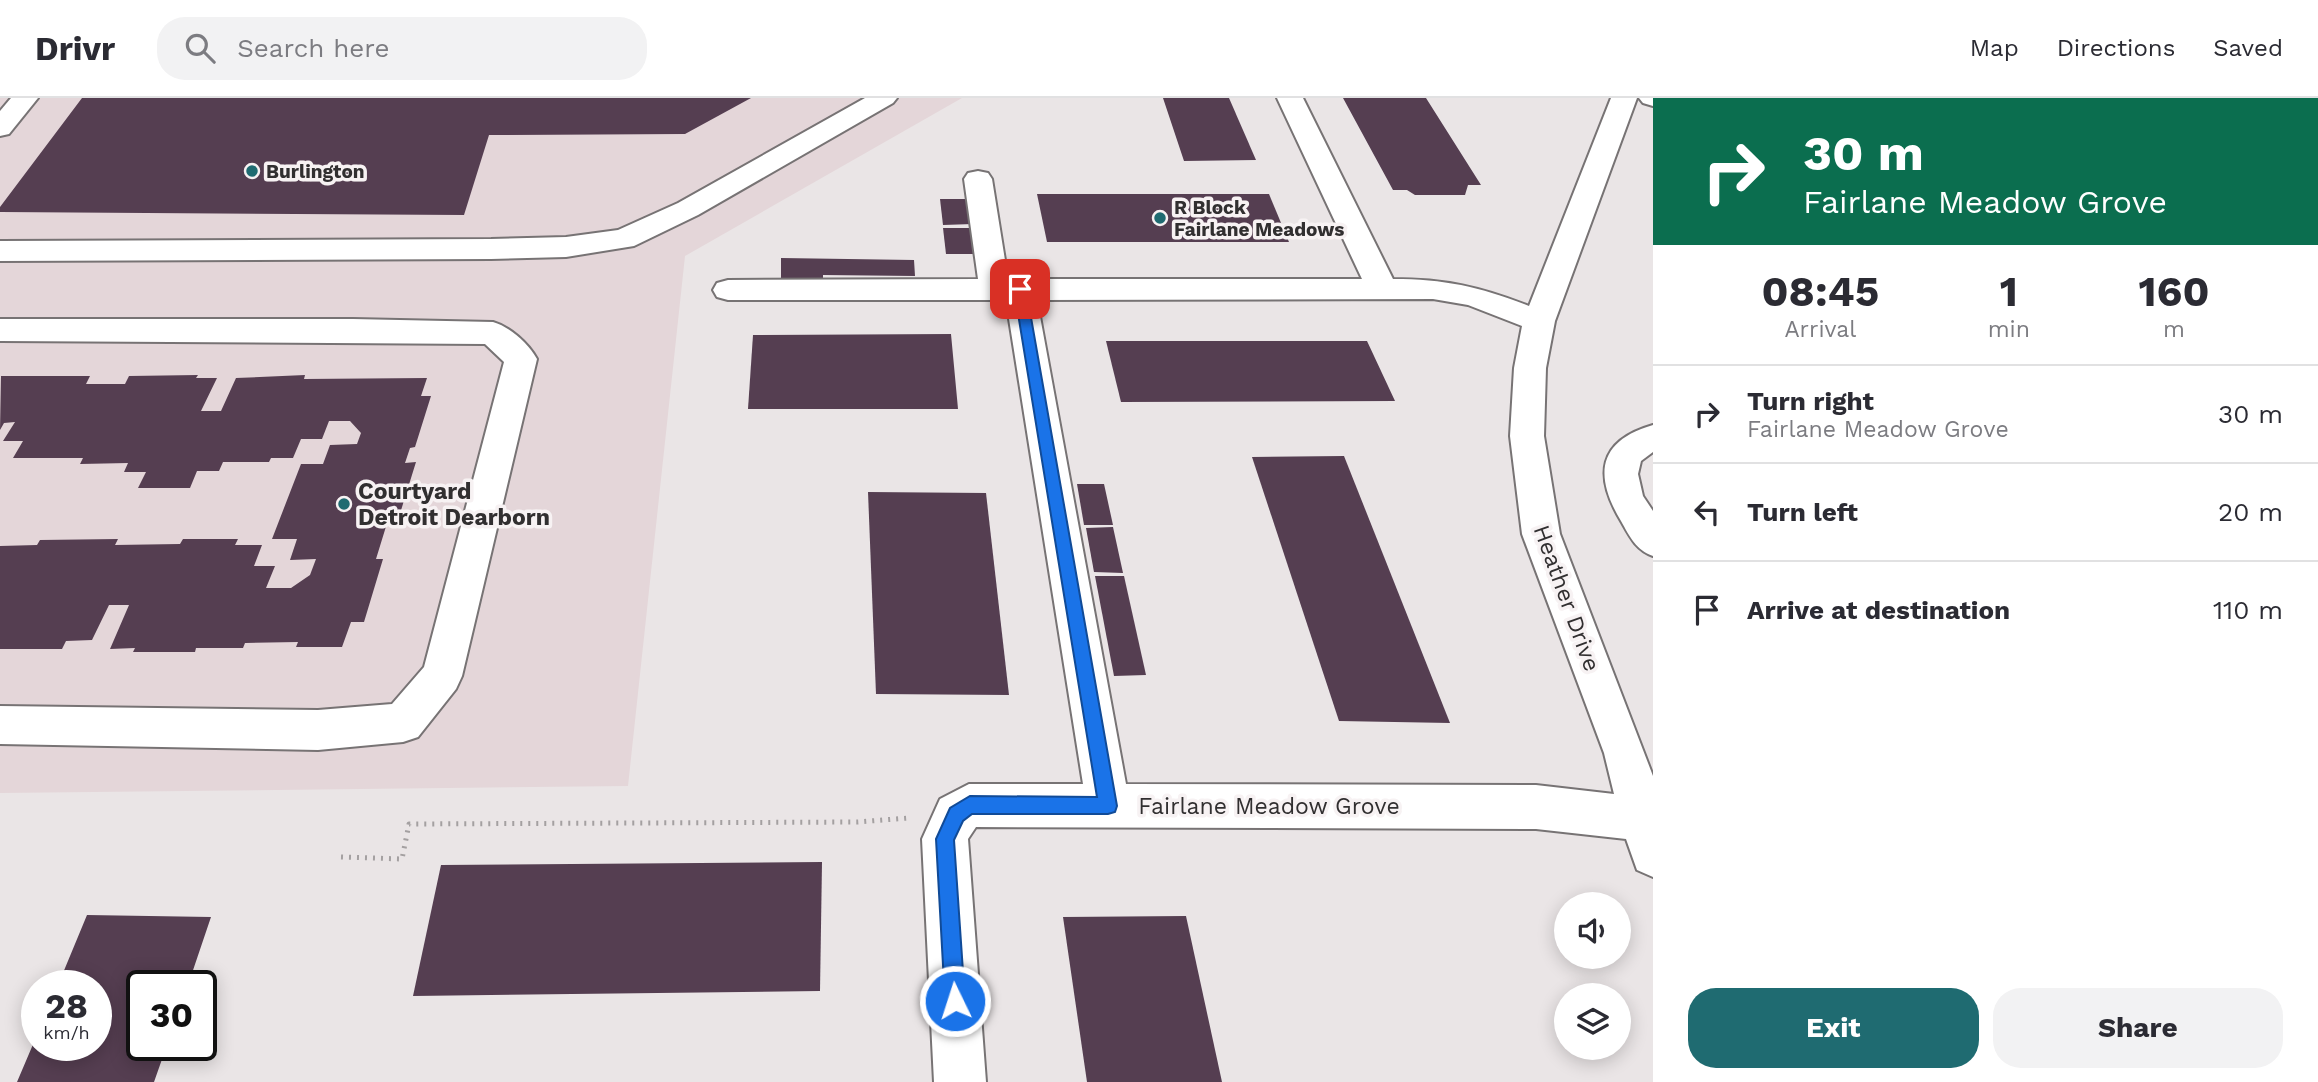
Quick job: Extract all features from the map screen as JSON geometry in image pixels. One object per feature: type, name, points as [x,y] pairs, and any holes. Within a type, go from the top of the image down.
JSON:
[{"type":"street","points":[[0,128],[24,98]]},
{"type":"street","points":[[0,251],[491,249],[566,247],[624,239],[688,209],[884,98]]},
{"type":"street","points":[[1290,98],[1382,288]]},
{"type":"street","name":"Heather Drive","points":[[1624,98],[1539,321],[1530,368],[1527,436],[1541,534],[1625,752],[1650,831]]},
{"type":"street","points":[[978,179],[1007,290],[1108,806]]},
{"type":"street","points":[[729,290],[1433,289],[1473,296],[1539,321]]},
{"type":"street","points":[[0,330],[353,330],[493,333],[522,359],[442,676],[403,723],[318,730],[0,725]]},
{"type":"street","points":[[1653,438],[1646,439],[1633,448],[1621,461],[1619,484],[1653,541]]},
{"type":"street","name":"Fairlane Meadow Grove","points":[[956,814],[970,805],[1536,807],[1650,831]]},
{"type":"street","points":[[956,814],[945,839],[960,1082]]},
{"type":"path","points":[[341,857],[402,859],[409,824],[857,822],[956,814]]},
{"type":"shaded area","points":[[0,98],[962,98],[685,256],[628,786],[0,793]]},
{"type":"building","name":"Burlington","points":[[82,98],[751,98],[685,134],[489,135],[464,215],[0,212],[0,207]]},
{"type":"building","points":[[1163,98],[1229,98],[1256,160],[1184,161]]},
{"type":"building","points":[[1343,98],[1426,98],[1481,185],[1468,185],[1465,195],[1415,195],[1407,190],[1393,190]]},
{"type":"building","name":"R Block Fairlane Meadows","points":[[1037,194],[1269,194],[1289,242],[1047,242]]},
{"type":"building","points":[[940,199],[970,199],[973,224],[943,225]]},
{"type":"building","points":[[943,228],[973,228],[976,254],[946,254]]},
{"type":"building","points":[[781,258],[914,260],[915,276],[823,275],[823,279],[781,279]]},
{"type":"building","points":[[951,334],[958,409],[748,409],[753,335]]},
{"type":"building","points":[[1106,341],[1367,341],[1395,401],[1121,402]]},
{"type":"building","name":"Courtyard Detroit Dearborn","points":[[198,375],[196,378],[217,378],[201,411],[221,411],[236,378],[305,375],[304,379],[427,378],[421,396],[431,396],[415,447],[410,448],[405,463],[416,462],[398,520],[388,520],[376,559],[383,559],[364,622],[351,622],[342,647],[296,647],[298,642],[245,643],[243,648],[196,648],[195,652],[133,652],[135,648],[110,649],[129,605],[109,605],[92,640],[66,641],[62,649],[0,649],[0,546],[37,545],[40,540],[118,539],[115,545],[180,544],[183,539],[238,539],[235,545],[262,545],[254,566],[275,566],[266,588],[291,588],[310,575],[316,559],[290,560],[297,539],[272,539],[301,464],[323,464],[330,445],[357,444],[361,433],[350,421],[329,421],[322,439],[301,439],[293,458],[271,458],[269,462],[223,462],[219,471],[197,471],[190,488],[138,488],[146,472],[124,472],[128,463],[80,464],[83,458],[13,458],[23,441],[3,441],[15,422],[4,423],[0,430],[1,376],[90,376],[86,384],[125,384],[129,376]]},
{"type":"building","points":[[1344,456],[1450,723],[1339,721],[1252,457]]},
{"type":"building","points":[[1077,484],[1104,484],[1113,525],[1084,525]]},
{"type":"building","points":[[868,492],[986,493],[1009,695],[876,694]]},
{"type":"building","points":[[1113,527],[1123,573],[1094,572],[1086,528]]},
{"type":"building","points":[[1095,576],[1124,576],[1146,675],[1114,676]]},
{"type":"building","points":[[822,862],[820,991],[413,996],[441,865]]},
{"type":"building","points":[[87,915],[211,917],[193,970],[126,970],[126,1061],[161,1061],[154,1082],[17,1082],[26,1061],[112,1061],[112,970],[64,970]]},
{"type":"building","points":[[1186,916],[1222,1082],[1087,1082],[1063,917]]},
{"type":"place","name":"Burlington","points":[[252,171]]},
{"type":"place","name":"R Block Fairlane Meadows","points":[[1160,218]]},
{"type":"place","name":"Courtyard Detroit Dearborn","points":[[344,504]]},
{"type":"route","points":[[955,1001],[945,839],[956,814],[970,805],[1108,806],[1020,289]]}]
